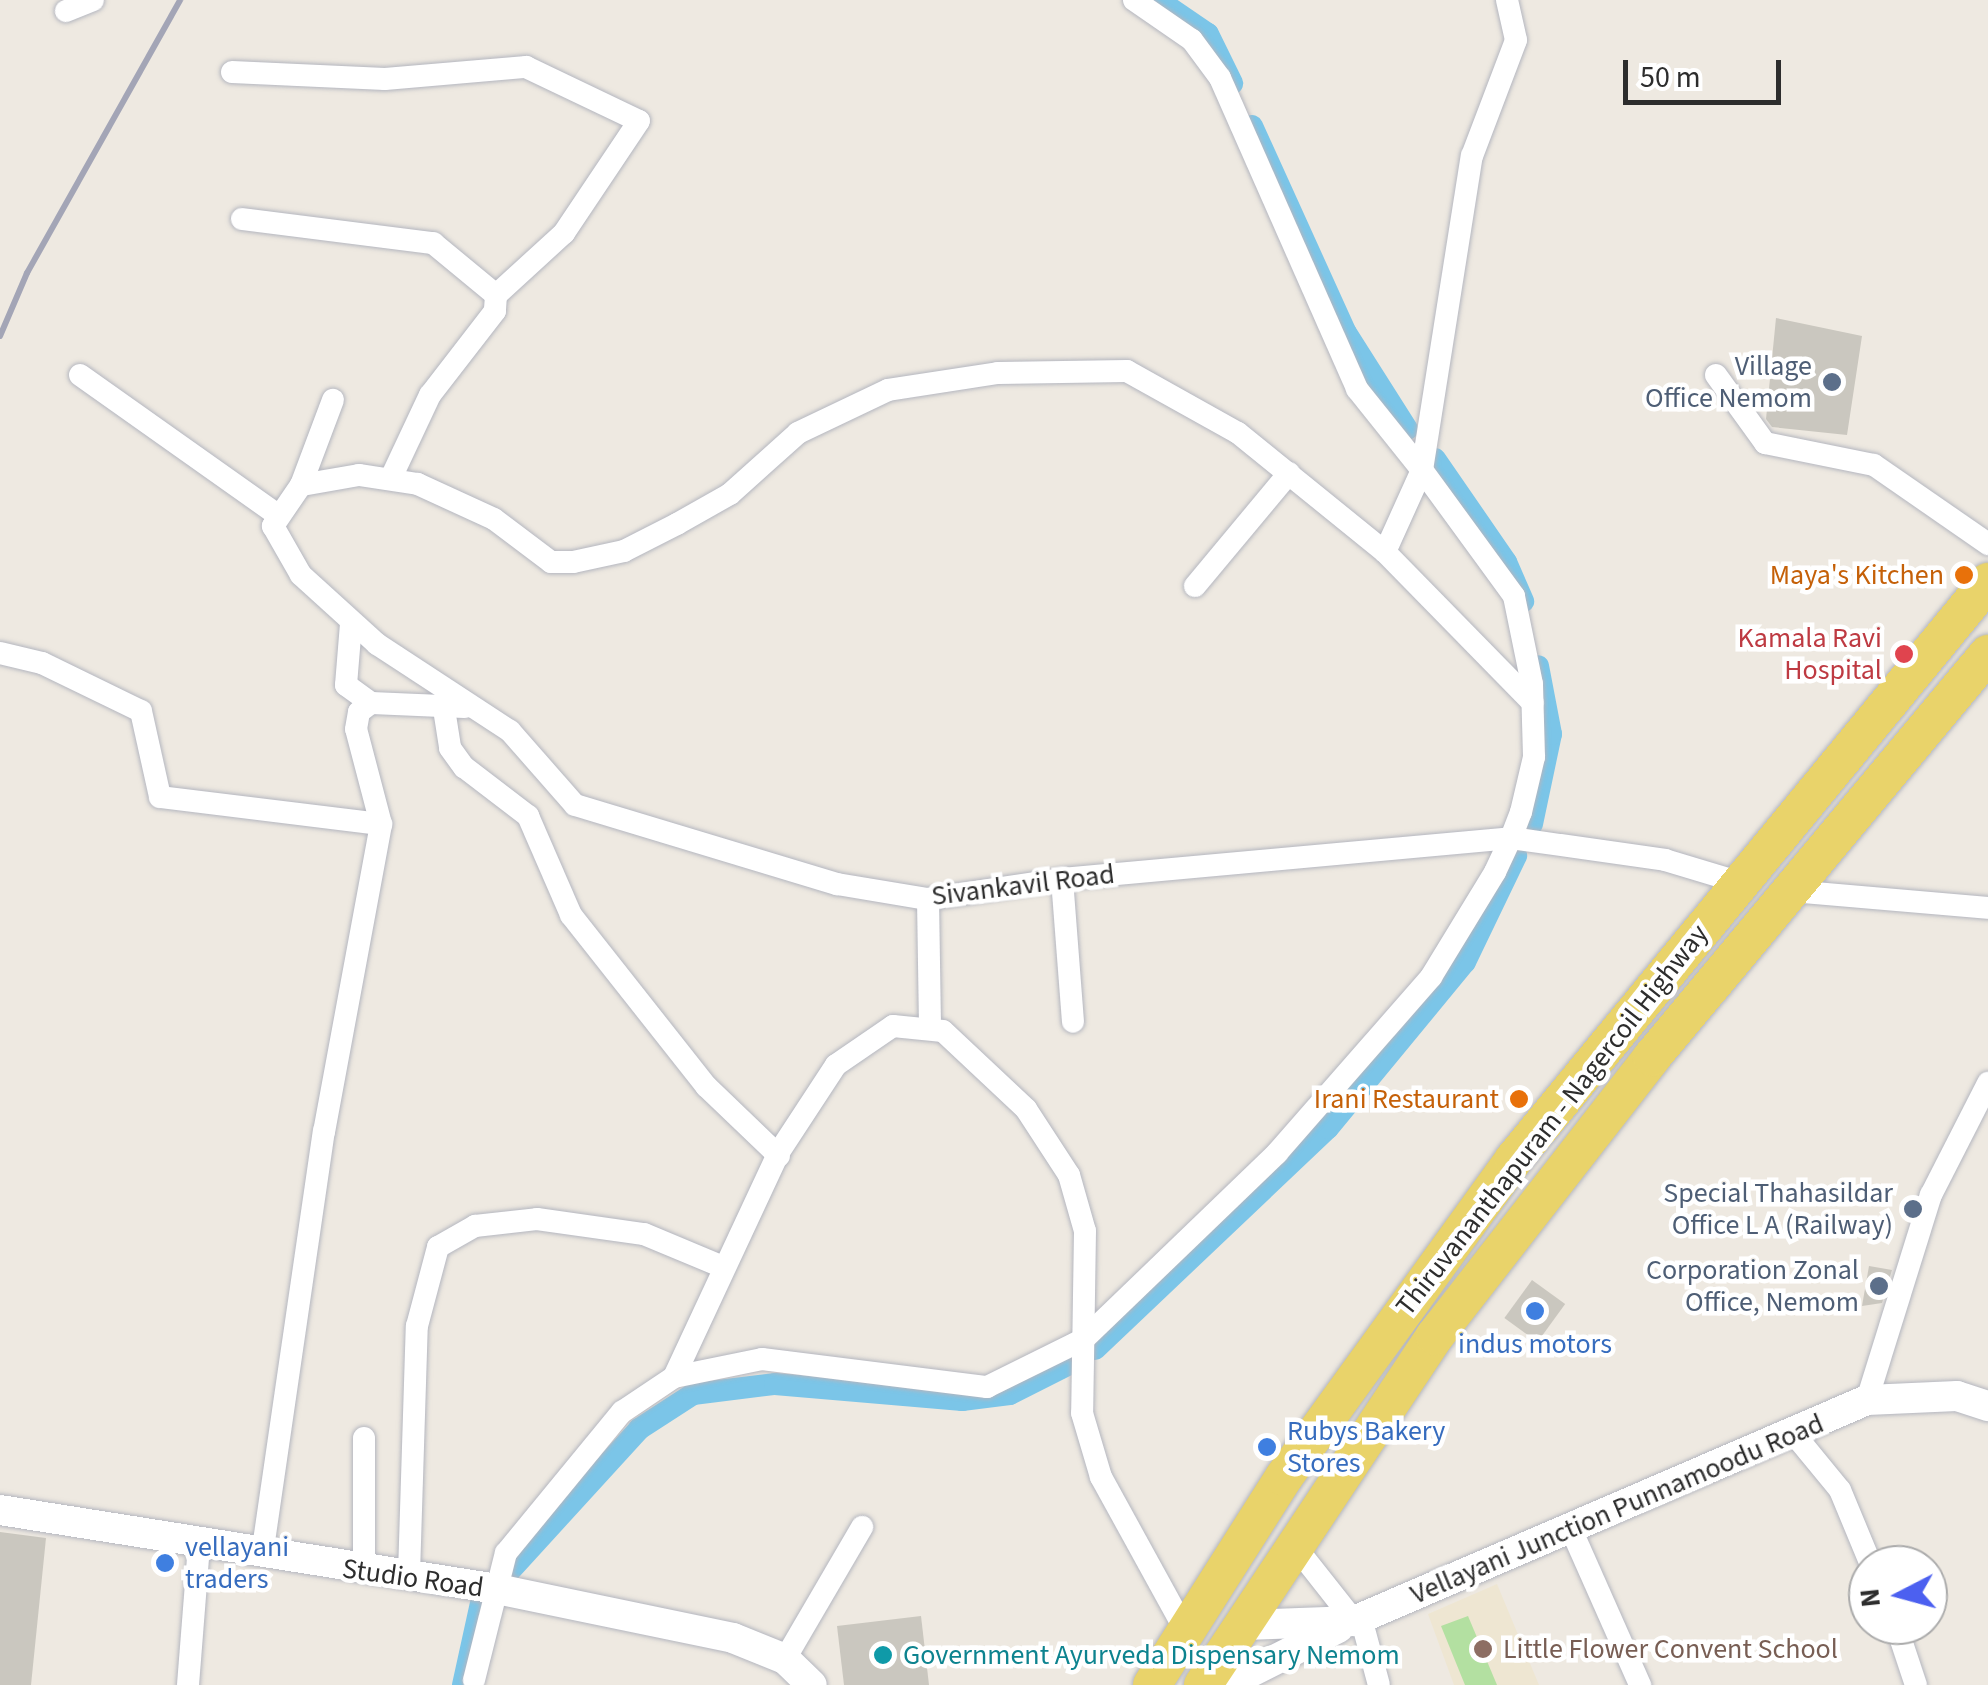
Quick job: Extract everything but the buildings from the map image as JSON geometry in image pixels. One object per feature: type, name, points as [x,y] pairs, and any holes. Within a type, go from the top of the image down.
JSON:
[{"type":"main road","name":"Thiruvananthapuram - Nagercoil Highway","points":[[1152,1685],[1194,1616],[1503,1174],[1988,582]]},
{"type":"main road","name":"Thiruvananthapuram - Nagercoil Highway","points":[[1203,1685],[1434,1336],[1791,891],[1988,654]]},
{"type":"main road","points":[[1194,1616],[1245,1626]]},
{"type":"street","points":[[66,11],[94,0]]},
{"type":"street","points":[[474,1680],[506,1552],[622,1412],[674,1378],[762,1359],[987,1387],[1084,1339],[1278,1153],[1431,977],[1511,838],[1534,757],[1533,703],[1514,596],[1422,470],[1357,390],[1220,78],[1192,40],[1134,0]]},
{"type":"street","points":[[1386,552],[1422,470],[1472,156],[1516,40],[1507,0]]},
{"type":"street","points":[[232,72],[385,79],[526,67],[639,120],[564,233],[496,295],[495,311],[430,394],[391,478]]},
{"type":"street","points":[[242,219],[433,244],[496,295]]},
{"type":"street","points":[[301,485],[391,478],[453,497],[551,562],[573,562],[624,550],[677,524],[730,494],[798,433],[888,390],[998,373],[1127,370],[1238,433],[1386,552],[1533,703]]},
{"type":"street","points":[[80,375],[279,516],[301,485],[333,400]]},
{"type":"street","points":[[1716,375],[1765,442],[1874,465],[1988,544]]},
{"type":"street","points":[[1196,586],[1289,474]]},
{"type":"street","name":"Sivankavil Road","points":[[279,516],[274,526],[284,552],[351,624],[454,708],[510,731],[574,805],[837,884],[928,898],[1062,878],[1511,838],[1665,860],[1741,883]]},
{"type":"street","points":[[351,624],[346,684],[371,703],[454,708],[450,748],[464,766],[528,816],[571,915],[706,1086],[779,1156]]},
{"type":"street","points":[[0,653],[42,663],[141,711],[160,797],[381,824]]},
{"type":"street","points":[[262,1554],[324,1132],[381,824],[356,729],[358,712],[371,703]]},
{"type":"street","points":[[1062,878],[1073,1022]]},
{"type":"street","points":[[1791,891],[1988,908]]},
{"type":"street","points":[[928,898],[930,1026]]},
{"type":"street","points":[[674,1378],[723,1267],[779,1156],[836,1065],[893,1026],[930,1026],[1026,1109],[1069,1174],[1085,1231],[1082,1414],[1102,1477],[1194,1616]]},
{"type":"street","points":[[1867,1400],[1931,1196],[1988,1083]]},
{"type":"street","points":[[408,1574],[417,1326],[438,1247],[475,1226],[537,1219],[644,1234],[723,1267]]},
{"type":"street","name":"Vellayani Junction Punnamoodu Road","points":[[1245,1626],[1358,1620],[1867,1400],[1957,1396],[1988,1406]]},
{"type":"street","points":[[1794,1434],[1840,1490],[1863,1545]]},
{"type":"street","points":[[364,1438],[364,1572]]},
{"type":"street","name":"Studio Road","points":[[0,1510],[364,1572],[408,1574],[733,1638],[784,1659],[812,1685]]},
{"type":"street","points":[[784,1659],[862,1527]]},
{"type":"street","points":[[1571,1529],[1640,1685]]},
{"type":"street","points":[[188,1685],[199,1544]]},
{"type":"street","points":[[1294,1545],[1358,1620],[1379,1685]]},
{"type":"street","points":[[1226,1685],[1275,1653],[1358,1620]]},
{"type":"street","points":[[1903,1645],[1916,1685]]},
{"type":"shaded area","name":"Little Flower Convent School","points":[[1497,1584],[1539,1685],[1454,1685],[1428,1614]]},
{"type":"green space","points":[[1468,1616],[1497,1685],[1465,1685],[1441,1626]]},
{"type":"waterway","points":[[1158,0],[1208,34],[1232,83]]},
{"type":"waterway","points":[[1252,126],[1346,333],[1407,429]]},
{"type":"waterway","points":[[1435,459],[1506,562],[1523,601]]},
{"type":"waterway","points":[[1532,824],[1551,734],[1538,666]]},
{"type":"waterway","points":[[1095,1349],[1328,1128],[1465,962],[1516,856]]},
{"type":"waterway","points":[[505,1576],[639,1429],[693,1394],[775,1384],[962,1400],[1010,1394],[1077,1360]]},
{"type":"waterway","points":[[463,1685],[481,1603]]},
{"type":"railway","points":[[0,336],[27,273],[180,0]]},
{"type":"place","name":"Village Office Nemom","points":[[1832,382]]},
{"type":"place","name":"Maya's Kitchen","points":[[1964,575]]},
{"type":"place","name":"Kamala Ravi Hospital","points":[[1904,654]]},
{"type":"place","name":"Irani Restaurant","points":[[1519,1099]]},
{"type":"place","name":"Special Thahasildar Office L A (Railway)","points":[[1913,1209]]},
{"type":"place","name":"Corporation Zonal Office, Nemom","points":[[1879,1286]]},
{"type":"place","name":"indus motors","points":[[1535,1311]]},
{"type":"place","name":"Rubys Bakery Stores","points":[[1267,1447]]},
{"type":"place","name":"vellayani traders","points":[[165,1563]]},
{"type":"place","name":"Little Flower Convent School","points":[[1483,1649]]},
{"type":"place","name":"Government Ayurveda Dispensary Nemom","points":[[883,1655]]}]
